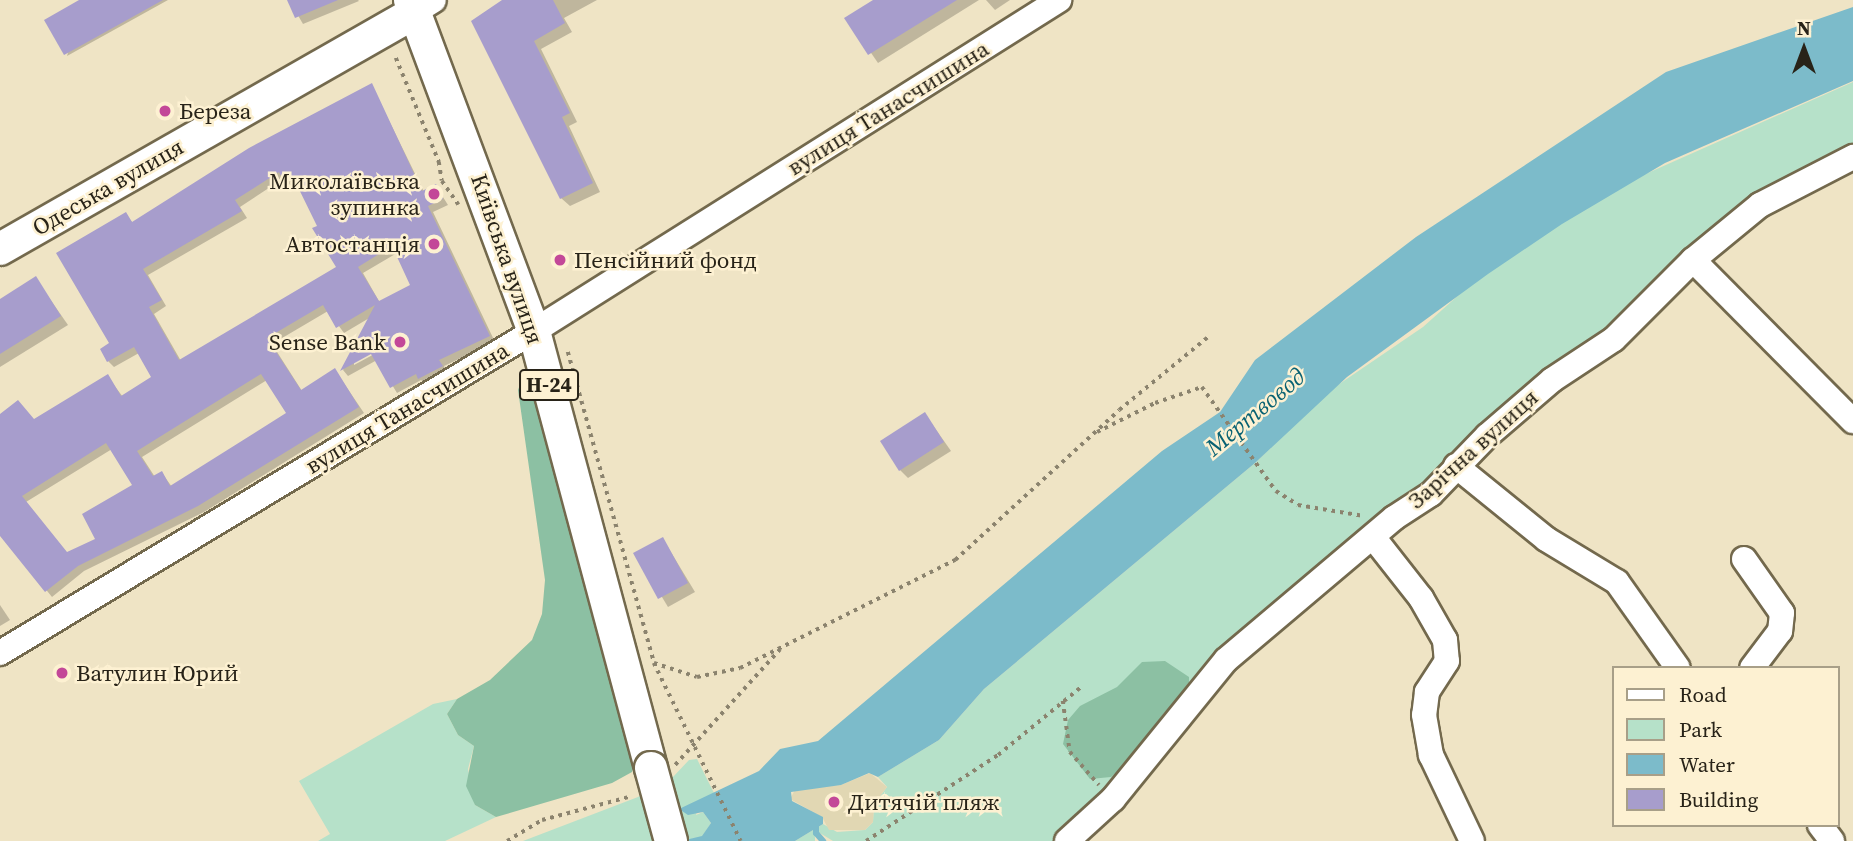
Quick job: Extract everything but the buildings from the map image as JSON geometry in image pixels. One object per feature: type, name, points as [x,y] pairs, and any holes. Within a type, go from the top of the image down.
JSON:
[{"type":"main road","name":"Київська вулиця","points":[[420,4],[534,331],[671,841]]},
{"type":"main road","name":"Одеська вулиця","points":[[0,248],[420,4]]},
{"type":"street","name":"вулиця Танасчишина","points":[[0,653],[534,331],[1059,0]]},
{"type":"street","name":"Зарічна вулиця","points":[[1067,841],[1113,799],[1226,660],[1394,518],[1431,494],[1457,466],[1552,380],[1614,339],[1693,260],[1760,205],[1853,157]]},
{"type":"street","points":[[1693,260],[1853,421]]},
{"type":"street","points":[[1457,466],[1546,539],[1617,582],[1677,666]]},
{"type":"street","points":[[1373,537],[1421,598],[1445,640],[1447,661],[1427,692],[1424,715],[1431,755],[1472,841]]},
{"type":"street","points":[[1744,559],[1782,613],[1780,631],[1754,666]]},
{"type":"path","points":[[396,58],[439,162],[442,181],[449,196],[462,207]]},
{"type":"path","points":[[534,331],[556,340],[570,357],[654,663],[714,780],[741,841]]},
{"type":"path","points":[[654,663],[697,677],[740,668],[955,560],[1092,435],[1209,337]]},
{"type":"path","points":[[1092,435],[1155,403],[1202,387],[1276,491],[1298,505],[1336,514],[1394,518]]},
{"type":"path","points":[[866,841],[998,755],[1080,688]]},
{"type":"path","points":[[1063,701],[1070,752],[1113,799]]},
{"type":"green space","points":[[1853,82],[1853,161],[1741,214],[1613,336],[1225,654],[1113,789],[1055,841],[833,841],[815,830],[815,841],[795,841],[823,824],[837,832],[865,830],[873,822],[874,804],[887,787],[878,777],[939,740],[984,689],[1255,463],[1332,389],[1423,327],[1481,275],[1623,184]]},
{"type":"green space","points":[[524,374],[535,380],[638,752],[632,772],[612,783],[496,817],[475,805],[466,786],[474,746],[458,735],[447,714],[457,699],[490,680],[532,640],[542,614],[545,580],[518,390]]},
{"type":"green space","points":[[1165,661],[1189,677],[1189,690],[1164,713],[1126,764],[1111,777],[1090,779],[1063,744],[1068,720],[1080,706],[1117,687],[1142,662]]},
{"type":"green space","points":[[457,699],[447,714],[458,735],[474,746],[468,769],[475,805],[496,817],[445,841],[318,841],[330,834],[299,781],[433,704]]},
{"type":"green space","points":[[697,759],[714,793],[700,801],[696,815],[703,812],[711,823],[702,837],[681,841],[523,841],[638,797],[673,777],[689,760]]},
{"type":"sand","name":"Дитячій пляж","points":[[870,773],[887,787],[874,804],[873,822],[865,830],[829,830],[822,817],[790,799],[796,788],[841,785]]},
{"type":"water","name":"Мертвовод","points":[[1853,7],[1853,81],[1665,163],[1562,224],[1488,274],[1347,377],[1255,463],[984,689],[939,740],[878,777],[869,773],[841,785],[791,792],[792,801],[823,817],[823,824],[795,841],[681,841],[702,836],[711,823],[703,812],[688,815],[679,809],[759,771],[780,749],[818,741],[1162,451],[1220,412],[1255,360],[1416,237],[1666,72]]},
{"type":"waterway","points":[[816,822],[816,833],[823,841]]},
{"type":"place","name":"Береза","points":[[165,111]]},
{"type":"place","name":"Миколаївська зупинка","points":[[434,194]]},
{"type":"place","name":"Автостанція","points":[[434,244]]},
{"type":"place","name":"Пенсійний фонд","points":[[560,260]]},
{"type":"place","name":"Sense Bank","points":[[400,342]]},
{"type":"place","name":"Ватулин Юрий","points":[[62,673]]},
{"type":"place","name":"Дитячій пляж","points":[[834,802]]}]
